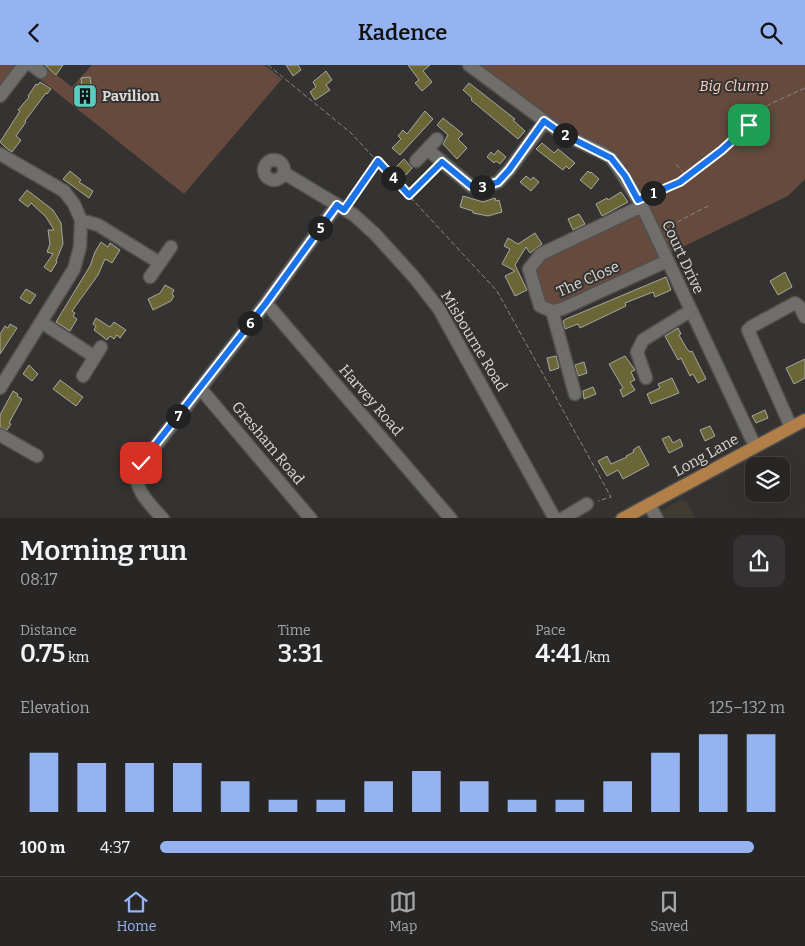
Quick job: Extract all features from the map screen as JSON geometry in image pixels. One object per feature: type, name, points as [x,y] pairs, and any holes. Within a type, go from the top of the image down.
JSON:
[{"type":"main road","name":"Long Lane","points":[[624,518],[805,419]]},
{"type":"street","points":[[0,96],[24,65]]},
{"type":"street","name":"Court Drive","points":[[469,65],[561,133],[611,158],[625,176],[640,203],[755,446]]},
{"type":"street","points":[[427,149],[471,186],[483,187],[498,182],[509,170],[544,121]]},
{"type":"street","points":[[416,161],[437,139]]},
{"type":"street","points":[[0,154],[64,191],[74,204],[82,220],[80,247],[74,269],[0,388]]},
{"type":"street","name":"Misbourne Road","points":[[284,173],[354,215],[375,234],[414,277],[439,309],[555,518]]},
{"type":"street","name":"The Close","points":[[640,203],[541,254],[529,269],[540,306],[552,311],[562,309],[667,261]]},
{"type":"street","points":[[162,518],[142,496],[135,480],[137,470],[341,207]]},
{"type":"street","points":[[82,220],[98,225],[160,263]]},
{"type":"street","points":[[150,277],[170,247]]},
{"type":"street","name":"Harvey Road","points":[[266,303],[450,518]]},
{"type":"street","points":[[791,427],[748,330],[750,327],[795,303],[800,307],[805,317]]},
{"type":"street","points":[[552,311],[575,394]]},
{"type":"street","points":[[646,378],[637,352],[643,340],[690,311]]},
{"type":"street","points":[[41,322],[98,352],[83,376]]},
{"type":"street","name":"Gresham Road","points":[[200,388],[310,518]]},
{"type":"street","points":[[0,435],[37,456]]},
{"type":"street","points":[[564,518],[587,503]]},
{"type":"street","points":[[649,504],[656,518]]},
{"type":"path","points":[[268,65],[352,133],[497,291],[611,497],[587,503]]},
{"type":"path","points":[[640,203],[680,182],[720,152],[768,105],[805,88]]},
{"type":"path","points":[[341,207],[378,161]]},
{"type":"path","points":[[409,195],[442,162]]},
{"type":"path","points":[[676,164],[687,177]]},
{"type":"path","points":[[654,234],[710,205]]},
{"type":"shaded area","points":[[680,500],[687,502],[695,518],[648,518]]},
{"type":"green space","points":[[0,65],[22,65],[0,95]]},
{"type":"green space","points":[[28,65],[44,65],[72,87],[92,65],[265,65],[282,79],[184,194],[26,68]]},
{"type":"green space","name":"Big Clump","points":[[469,65],[805,65],[805,179],[788,196],[664,256],[562,309],[540,306],[529,269],[541,254],[641,207],[603,153]]},
{"type":"building","points":[[45,65],[63,65],[56,75]]},
{"type":"building","points":[[286,65],[298,65],[301,70],[293,76]]},
{"type":"building","points":[[408,65],[430,65],[423,71],[432,82],[422,91],[415,83],[419,80]]},
{"type":"building","points":[[326,71],[332,80],[326,85],[330,90],[315,100],[310,92],[316,87],[313,82]]},
{"type":"building","name":"Pavilion","points":[[90,77],[94,105],[79,107],[76,88],[82,87],[81,78]]},
{"type":"building","points":[[40,82],[51,89],[25,121],[16,136],[21,140],[12,152],[0,142],[20,111],[18,110],[29,97],[36,84],[38,85]]},
{"type":"building","points":[[469,83],[515,119],[513,120],[525,131],[518,139],[471,100],[472,98],[463,90]]},
{"type":"building","points":[[425,111],[433,119],[400,155],[392,148],[401,139],[398,136],[403,130],[407,134]]},
{"type":"building","points":[[443,118],[463,134],[458,139],[467,148],[457,159],[443,144],[448,135],[437,125]]},
{"type":"building","points":[[542,143],[554,153],[558,149],[575,163],[569,169],[566,166],[563,170],[536,149]]},
{"type":"building","points":[[498,150],[506,157],[500,164],[496,161],[494,163],[487,157],[491,152],[494,155]]},
{"type":"building","points":[[404,159],[412,168],[406,175],[396,167]]},
{"type":"building","points":[[70,171],[81,180],[79,182],[93,191],[89,198],[63,179]]},
{"type":"building","points":[[588,171],[599,179],[591,189],[580,180]]},
{"type":"building","points":[[526,176],[531,180],[533,177],[539,182],[531,191],[520,182]]},
{"type":"building","points":[[27,190],[53,210],[61,223],[63,244],[57,262],[51,272],[44,267],[53,254],[47,252],[50,244],[48,230],[54,230],[46,217],[31,203],[28,207],[19,200]]},
{"type":"building","points":[[621,192],[628,202],[602,216],[596,204],[607,198],[608,200]]},
{"type":"building","points":[[463,196],[483,202],[495,198],[496,201],[499,200],[502,212],[488,216],[473,213],[473,211],[460,207]]},
{"type":"building","points":[[579,214],[585,224],[573,230],[568,219]]},
{"type":"building","points":[[535,233],[542,244],[530,253],[526,247],[515,265],[527,290],[515,296],[505,276],[515,271],[502,264],[510,249],[504,246],[508,238],[518,244]]},
{"type":"building","points":[[101,242],[108,247],[110,243],[120,250],[112,263],[105,259],[98,275],[72,311],[75,313],[73,316],[77,319],[70,331],[56,322],[90,266]]},
{"type":"building","points":[[785,272],[792,287],[778,295],[770,281]]},
{"type":"building","points":[[666,277],[671,290],[655,297],[653,292],[625,303],[626,306],[580,328],[578,324],[565,329],[563,321],[566,319]]},
{"type":"building","points":[[165,285],[174,290],[172,294],[174,296],[171,301],[153,310],[148,299],[160,293]]},
{"type":"building","points":[[26,289],[36,295],[30,304],[20,298]]},
{"type":"building","points":[[96,318],[110,327],[114,322],[126,330],[120,338],[117,335],[114,339],[110,336],[107,340],[94,330],[96,326],[93,324]]},
{"type":"building","points":[[10,324],[17,328],[0,354],[0,334],[5,326],[8,328]]},
{"type":"building","points":[[678,328],[681,334],[679,335],[687,349],[690,352],[692,351],[706,379],[698,383],[693,374],[690,376],[681,358],[678,360],[665,336]]},
{"type":"building","points":[[556,356],[559,368],[550,371],[547,358]]},
{"type":"building","points":[[625,356],[635,370],[631,372],[635,380],[630,382],[635,390],[623,397],[620,390],[623,388],[609,364]]},
{"type":"building","points":[[805,359],[805,378],[794,384],[786,368]]},
{"type":"building","points":[[584,362],[587,373],[578,376],[575,365]]},
{"type":"building","points":[[29,365],[38,374],[32,381],[23,374]]},
{"type":"building","points":[[672,378],[679,393],[651,404],[647,394],[660,388],[658,384]]},
{"type":"building","points":[[60,380],[83,397],[76,406],[53,389]]},
{"type":"building","points":[[593,387],[596,394],[584,399],[583,391]]},
{"type":"building","points":[[13,391],[22,399],[7,430],[0,427],[0,415]]},
{"type":"building","points":[[765,410],[768,418],[756,423],[752,416]]},
{"type":"building","points":[[710,426],[715,436],[705,441],[700,430]]},
{"type":"building","points":[[669,436],[673,443],[680,439],[683,446],[669,453],[662,439]]},
{"type":"building","points":[[639,446],[649,465],[623,479],[618,470],[607,476],[598,461],[607,456],[611,464],[627,457]]},
{"type":"place","name":"Pavilion","points":[[85,96]]},
{"type":"route","points":[[141,463],[266,303],[337,205],[344,210],[378,161],[409,195],[442,162],[471,186],[483,187],[498,182],[509,170],[544,121],[561,133],[611,158],[625,176],[638,200],[680,182],[722,150],[749,125]]}]
